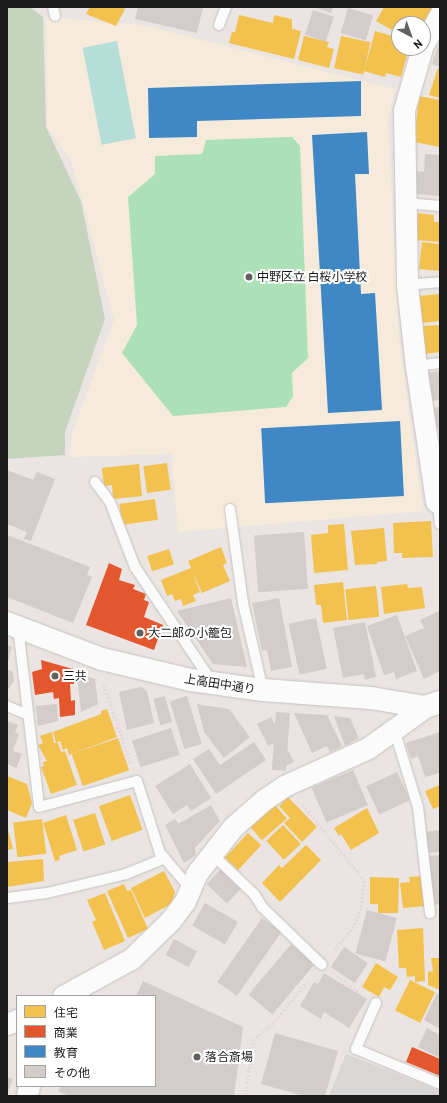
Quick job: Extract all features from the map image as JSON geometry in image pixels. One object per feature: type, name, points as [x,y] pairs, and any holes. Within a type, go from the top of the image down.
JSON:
[{"type":"street","points":[[431,30],[440,14]]},
{"type":"street","points":[[419,56],[404,110],[407,285],[416,366],[438,502]]},
{"type":"street","name":"上高田中通り","points":[[13,625],[102,659],[213,683],[263,690],[432,704]]},
{"type":"street","points":[[65,995],[131,959],[170,921],[185,900],[197,873],[213,855],[233,827],[265,799],[284,786],[368,748],[432,704]]},
{"type":"lane","points":[[219,25],[226,7]]},
{"type":"lane","points":[[405,203],[440,206]]},
{"type":"lane","points":[[407,285],[440,282]]},
{"type":"lane","points":[[416,366],[440,363]]},
{"type":"lane","points":[[95,482],[110,502],[135,567],[213,683]]},
{"type":"lane","points":[[438,502],[440,524]]},
{"type":"lane","points":[[230,509],[243,603],[263,690]]},
{"type":"lane","points":[[13,625],[28,715],[39,807],[137,781],[160,853],[190,888]]},
{"type":"lane","points":[[7,706],[28,715]]},
{"type":"lane","points":[[394,729],[418,807],[430,913]]},
{"type":"lane","points":[[213,855],[254,894],[262,907],[322,965]]},
{"type":"lane","points":[[7,898],[48,893],[126,874],[164,858]]},
{"type":"lane","points":[[376,1003],[356,1049],[440,1084]]},
{"type":"path","points":[[102,659],[102,680],[137,781]]},
{"type":"path","points":[[322,965],[376,1003]]},
{"type":"shaded area","name":"中野区立 白桜小学校","points":[[46,17],[142,25],[395,89],[388,121],[399,339],[423,511],[178,532],[171,454],[70,457],[71,436],[114,320],[72,163],[47,127]]},
{"type":"shaded area","points":[[346,1054],[440,1091],[440,1096],[329,1096]]},
{"type":"green space","points":[[7,7],[30,7],[43,17],[46,127],[81,201],[105,319],[65,432],[65,455],[7,459]]},
{"type":"green space","points":[[292,137],[300,146],[308,358],[292,373],[293,396],[286,407],[173,416],[122,353],[137,325],[128,197],[155,174],[155,156],[202,154],[206,140]]},
{"type":"water","points":[[117,41],[136,138],[102,145],[83,48]]},
{"type":"building: 住宅","points":[[90,7],[122,7],[125,9],[116,26],[86,14]]},
{"type":"building: 住宅","points":[[384,7],[434,7],[428,16],[391,16],[391,29],[376,21]]},
{"type":"building: 住宅","points":[[239,15],[273,23],[274,15],[292,19],[292,29],[301,31],[294,59],[229,43],[232,32],[235,32]]},
{"type":"building: 住宅","points":[[375,31],[391,36],[391,56],[407,56],[401,77],[386,73],[385,77],[364,71]]},
{"type":"building: 住宅","points":[[304,36],[329,42],[327,47],[334,49],[329,68],[298,60]]},
{"type":"building: 住宅","points":[[341,36],[370,42],[363,75],[334,68]]},
{"type":"building: 住宅","points":[[438,68],[440,68],[440,98],[429,95]]},
{"type":"building: 住宅","points":[[419,96],[440,100],[440,147],[414,142]]},
{"type":"building: 住宅","points":[[418,213],[434,215],[434,222],[440,222],[440,242],[415,240]]},
{"type":"building: 住宅","points":[[422,242],[440,244],[440,271],[419,269]]},
{"type":"building: 住宅","points":[[440,294],[440,321],[422,323],[419,296]]},
{"type":"building: 住宅","points":[[440,325],[440,352],[424,354],[422,326]]},
{"type":"building: 住宅","points":[[167,463],[171,490],[147,493],[143,466]]},
{"type":"building: 住宅","points":[[139,464],[142,496],[113,499],[112,485],[104,486],[102,468]]},
{"type":"building: 住宅","points":[[155,499],[158,520],[122,525],[119,504]]},
{"type":"building: 住宅","points":[[431,521],[433,557],[402,558],[402,553],[394,553],[393,523]]},
{"type":"building: 住宅","points":[[344,524],[348,570],[314,573],[311,535],[328,533],[328,525]]},
{"type":"building: 住宅","points":[[384,528],[387,561],[377,562],[377,564],[355,565],[351,531]]},
{"type":"building: 住宅","points":[[221,547],[227,563],[223,565],[230,581],[202,593],[192,571],[200,592],[193,595],[196,601],[183,606],[181,599],[175,601],[172,594],[167,596],[161,580],[191,568],[188,561]]},
{"type":"building: 住宅","points":[[169,549],[174,564],[152,571],[147,556]]},
{"type":"building: 住宅","points":[[343,582],[347,620],[323,623],[321,605],[316,605],[314,585]]},
{"type":"building: 住宅","points":[[407,584],[408,588],[422,587],[425,608],[384,614],[381,587]]},
{"type":"building: 住宅","points":[[376,586],[379,617],[348,620],[345,589]]},
{"type":"building: 住宅","points":[[107,709],[117,737],[69,755],[67,748],[63,750],[60,741],[56,743],[53,732],[101,714],[101,711]]},
{"type":"building: 住宅","points":[[52,732],[54,743],[58,743],[61,752],[65,751],[77,785],[51,794],[41,767],[44,766],[43,762],[47,761],[38,745],[43,743],[40,736]]},
{"type":"building: 住宅","points":[[118,738],[129,770],[83,786],[72,754]]},
{"type":"building: 住宅","points":[[7,776],[27,784],[32,803],[26,818],[7,810]]},
{"type":"building: 住宅","points":[[440,785],[440,806],[433,809],[425,791]]},
{"type":"building: 住宅","points":[[130,795],[143,830],[112,841],[99,806]]},
{"type":"building: 住宅","points":[[288,797],[317,827],[302,842],[284,823],[290,818],[279,806]]},
{"type":"building: 住宅","points":[[275,805],[287,819],[262,840],[250,827]]},
{"type":"building: 住宅","points":[[367,808],[379,833],[351,850],[341,834],[339,836],[334,828]]},
{"type":"building: 住宅","points":[[95,813],[105,844],[83,851],[73,820]]},
{"type":"building: 住宅","points":[[66,815],[77,850],[59,856],[60,860],[55,861],[43,823]]},
{"type":"building: 住宅","points":[[42,819],[46,854],[17,857],[13,823]]},
{"type":"building: 住宅","points":[[283,825],[301,844],[284,860],[266,841]]},
{"type":"building: 住宅","points":[[7,826],[13,849],[7,850]]},
{"type":"building: 住宅","points":[[248,833],[261,845],[238,870],[225,858]]},
{"type":"building: 住宅","points":[[306,845],[321,860],[280,902],[262,883],[279,865],[282,868]]},
{"type":"building: 住宅","points":[[43,859],[44,881],[7,887],[7,862]]},
{"type":"building: 住宅","points":[[164,871],[175,892],[171,904],[145,918],[131,888]]},
{"type":"building: 住宅","points":[[423,876],[426,906],[403,908],[400,883],[410,882],[409,877]]},
{"type":"building: 住宅","points":[[370,877],[399,878],[398,913],[378,913],[378,904],[370,904]]},
{"type":"building: 住宅","points":[[124,884],[127,891],[131,890],[148,929],[128,938],[107,891]]},
{"type":"building: 住宅","points":[[105,893],[125,941],[104,950],[92,922],[96,920],[87,900]]},
{"type":"building: 住宅","points":[[423,928],[425,981],[415,982],[415,976],[407,977],[406,968],[399,968],[397,930]]},
{"type":"building: 住宅","points":[[431,958],[440,958],[440,990],[428,985],[428,972],[433,971]]},
{"type":"building: 住宅","points":[[376,963],[398,977],[390,990],[384,987],[379,997],[362,987]]},
{"type":"building: 住宅","points":[[410,980],[435,992],[420,1023],[395,1011]]},
{"type":"building: 商業","points":[[109,563],[122,569],[119,580],[135,585],[133,589],[146,594],[144,600],[149,602],[144,617],[163,625],[154,650],[86,625]]},
{"type":"building: 商業","points":[[41,660],[73,669],[74,684],[70,684],[71,701],[75,700],[75,715],[60,717],[59,698],[54,699],[53,692],[35,695],[32,672],[42,669]]},
{"type":"building: 商業","points":[[412,1047],[440,1059],[440,1076],[406,1062]]},
{"type":"building: 教育","points":[[361,81],[361,116],[197,121],[197,137],[149,138],[148,88]]},
{"type":"building: 教育","points":[[367,132],[369,174],[355,174],[361,294],[375,293],[382,410],[328,413],[312,135]]},
{"type":"building: 教育","points":[[400,421],[404,496],[265,503],[261,428]]},
{"type":"building: その他","points":[[138,7],[203,7],[197,33],[135,19]]},
{"type":"building: その他","points":[[314,7],[333,7],[331,13]]},
{"type":"building: その他","points":[[348,8],[373,15],[366,40],[341,33]]},
{"type":"building: その他","points":[[313,10],[334,17],[326,42],[305,35]]},
{"type":"building: その他","points":[[440,43],[440,67],[432,64]]},
{"type":"building: その他","points":[[425,154],[440,155],[440,196],[414,194],[416,171],[424,172]]},
{"type":"building: その他","points":[[440,371],[440,400],[429,401],[425,373]]},
{"type":"building: その他","points":[[440,407],[440,428],[431,429],[429,408]]},
{"type":"building: その他","points":[[7,470],[33,480],[37,472],[55,479],[31,541],[24,539],[27,532],[7,524]]},
{"type":"building: その他","points":[[304,532],[308,589],[258,592],[254,535]]},
{"type":"building: その他","points":[[7,535],[90,567],[87,575],[92,577],[73,623],[7,597]]},
{"type":"building: その他","points":[[231,598],[247,667],[213,664],[177,611]]},
{"type":"building: その他","points":[[279,598],[292,667],[271,671],[267,650],[262,651],[252,603]]},
{"type":"building: その他","points":[[439,611],[440,671],[424,679],[405,636],[424,628],[420,620]]},
{"type":"building: その他","points":[[397,615],[417,671],[396,679],[394,672],[384,675],[367,626]]},
{"type":"building: その他","points":[[316,618],[327,669],[299,675],[289,624]]},
{"type":"building: その他","points":[[365,622],[376,677],[365,680],[364,674],[343,678],[333,628]]},
{"type":"building: その他","points":[[7,645],[12,647],[7,665]]},
{"type":"building: その他","points":[[7,669],[13,672],[14,681],[7,691]]},
{"type":"building: その他","points":[[77,673],[95,679],[98,704],[81,712]]},
{"type":"building: その他","points":[[141,687],[147,691],[154,723],[127,730],[119,692]]},
{"type":"building: その他","points":[[165,696],[172,722],[160,725],[153,699]]},
{"type":"building: その他","points":[[187,696],[202,744],[184,749],[170,701]]},
{"type":"building: その他","points":[[57,704],[58,721],[38,726],[36,706]]},
{"type":"building: その他","points":[[197,704],[229,709],[250,737],[224,758],[204,732]]},
{"type":"building: その他","points":[[276,712],[290,713],[286,771],[272,770]]},
{"type":"building: その他","points":[[294,713],[327,715],[342,746],[330,752],[327,746],[312,753]]},
{"type":"building: その他","points":[[334,716],[350,718],[359,738],[345,746]]},
{"type":"building: その他","points":[[271,717],[294,762],[284,767],[273,743],[268,746],[257,724]]},
{"type":"building: その他","points":[[7,721],[18,725],[15,732],[19,734],[13,751],[22,754],[16,768],[7,764]]},
{"type":"building: その他","points":[[171,728],[180,755],[141,767],[132,741]]},
{"type":"building: その他","points":[[440,732],[440,773],[425,777],[418,756],[411,759],[406,743]]},
{"type":"building: その他","points":[[254,742],[266,760],[216,794],[193,759],[209,749],[220,765]]},
{"type":"building: その他","points":[[190,764],[211,798],[191,811],[187,805],[173,814],[155,786]]},
{"type":"building: その他","points":[[353,770],[368,805],[326,823],[312,788]]},
{"type":"building: その他","points":[[397,772],[410,800],[379,814],[366,786]]},
{"type":"building: その他","points":[[211,805],[220,821],[195,848],[196,855],[184,863],[165,825],[175,819],[178,824]]},
{"type":"building: その他","points":[[440,830],[440,852],[428,853],[426,832]]},
{"type":"building: その他","points":[[440,855],[440,904],[433,905],[428,856]]},
{"type":"building: その他","points":[[224,866],[244,885],[227,903],[207,884]]},
{"type":"building: その他","points":[[205,903],[238,922],[225,945],[192,926]]},
{"type":"building: その他","points":[[367,910],[397,918],[385,961],[355,953]]},
{"type":"building: その他","points":[[262,918],[282,932],[237,996],[217,982]]},
{"type":"building: その他","points":[[174,939],[197,951],[189,967],[166,955]]},
{"type":"building: その他","points":[[291,944],[315,964],[272,1014],[249,995]]},
{"type":"building: その他","points":[[344,947],[368,963],[355,983],[331,967]]},
{"type":"building: その他","points":[[324,973],[367,999],[349,1028],[324,1012],[321,1019],[300,1006],[314,982],[318,984]]},
{"type":"building: その他","name":"落合斎場","points":[[143,981],[243,1027],[234,1096],[69,1096],[58,1091],[60,1087],[156,1087],[156,995],[136,995]]},
{"type":"building: その他","points":[[437,993],[440,995],[440,1029],[424,1020]]},
{"type":"building: その他","points":[[427,1028],[440,1035],[440,1058],[418,1047]]},
{"type":"building: その他","points":[[275,1033],[338,1051],[325,1096],[304,1096],[261,1084]]},
{"type":"building: その他","points":[[7,1077],[13,1079],[7,1094]]},
{"type":"place","name":"中野区立 白桜小学校","points":[[249,277]]},
{"type":"place","name":"大二郎の小籠包","points":[[140,633]]},
{"type":"place","name":"三共","points":[[55,676]]},
{"type":"place","name":"落合斎場","points":[[197,1057]]}]
